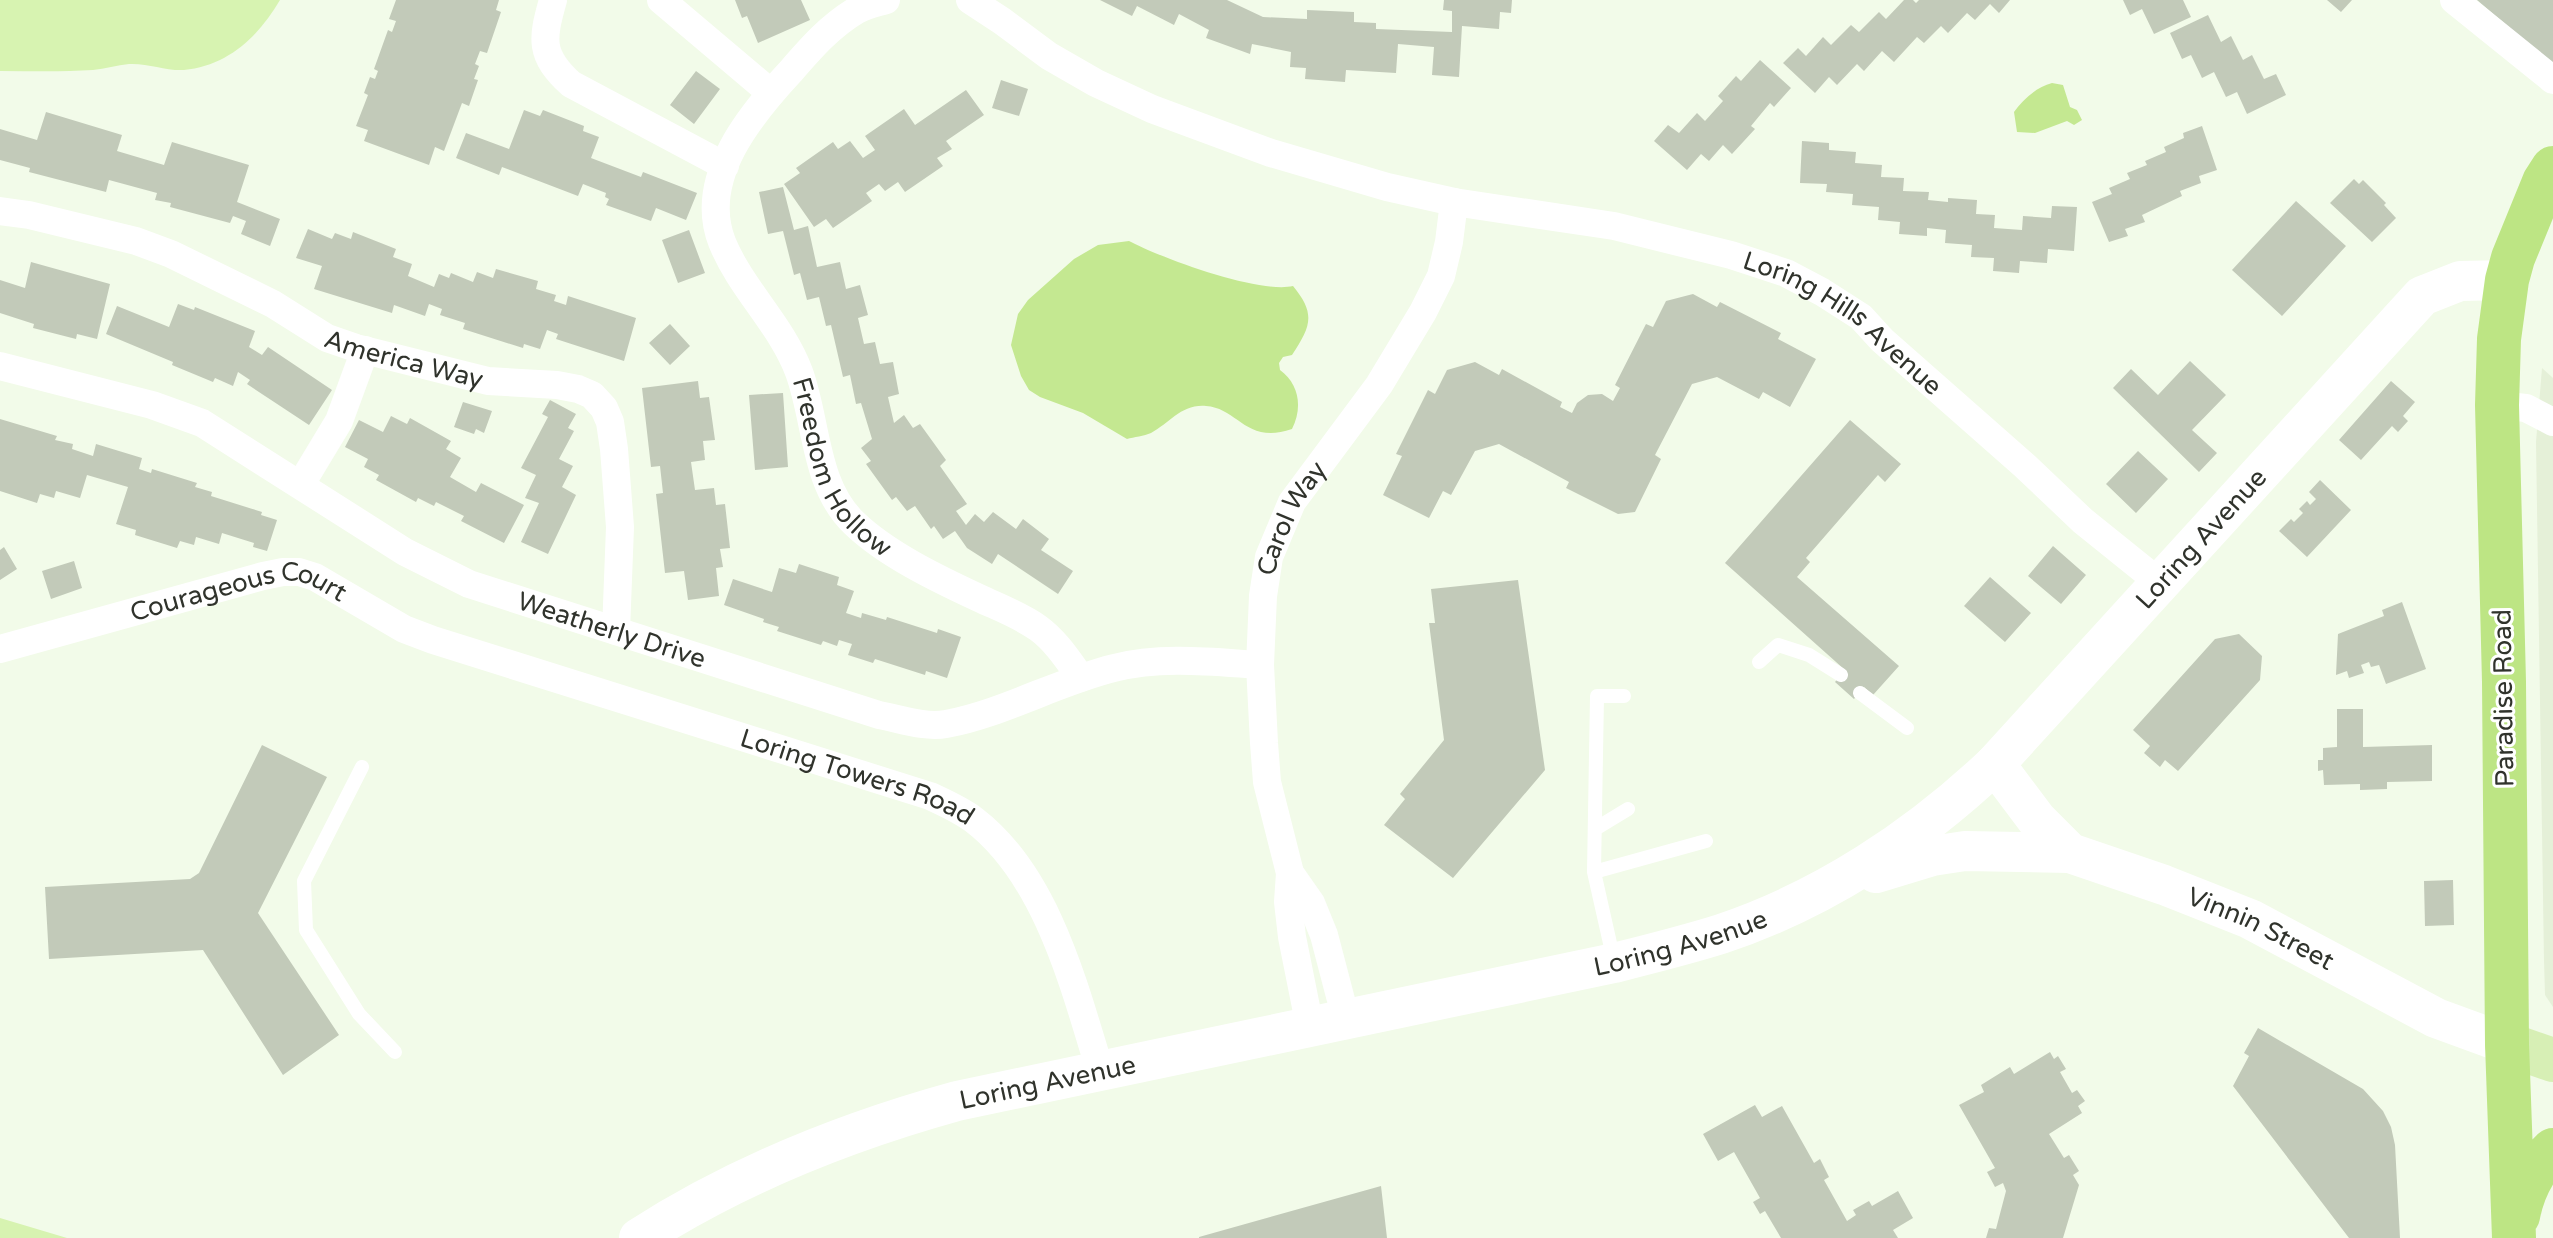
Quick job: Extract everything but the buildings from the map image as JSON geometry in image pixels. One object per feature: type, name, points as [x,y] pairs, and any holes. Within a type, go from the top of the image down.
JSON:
[{"type":"highway","name":"Paradise Road","points":[[2514,1238],[2507,1044],[2504,682],[2497,405],[2499,339],[2507,280],[2530,215],[2553,168]]},
{"type":"highway","points":[[2514,1238],[2528,1182],[2553,1150]]},
{"type":"main road","name":"Loring Avenue","points":[[639,1238],[716,1195],[834,1139],[957,1101],[1614,963],[1722,934],[1808,897],[1927,823],[1995,764],[2422,296],[2460,281],[2507,280]]},
{"type":"main road","name":"Vinnin Street","points":[[1995,764],[2037,820],[2070,853],[2250,919],[2436,1018],[2553,1060]]},
{"type":"main road","points":[[1808,897],[1932,856],[1998,850],[2070,853]]},
{"type":"street","points":[[553,0],[546,25],[545,47],[553,67],[571,84],[725,166]]},
{"type":"street","points":[[661,0],[771,93]]},
{"type":"street","name":"Freedom Hollow","points":[[886,0],[861,8],[828,30],[771,93],[732,147],[718,196],[717,218],[721,239],[736,269],[797,366],[807,394],[826,478],[837,501],[854,523],[943,581],[1038,628],[1058,646],[1081,678]]},
{"type":"street","points":[[970,0],[1049,56],[1096,83],[1152,109],[1301,164],[1454,202]]},
{"type":"street","points":[[2454,0],[2553,80]]},
{"type":"street","name":"Loring Hills Avenue","points":[[1454,202],[1614,226],[1731,255],[1786,273],[1822,292],[1861,317],[1882,340],[2083,521],[2160,583]]},
{"type":"street","name":"Carol Way","points":[[1328,1023],[1292,937],[1288,902],[1290,873],[1267,782],[1260,665],[1263,596],[1269,557],[1292,502],[1379,385],[1441,276],[1454,202]]},
{"type":"street","name":"America Way","points":[[0,211],[136,241],[171,254],[273,304],[327,338],[365,350],[488,381],[578,389],[592,395],[604,408],[612,436],[620,527],[616,631]]},
{"type":"street","points":[[301,484],[339,421],[365,350]]},
{"type":"street","name":"Weatherly Drive","points":[[0,366],[152,405],[202,423],[439,571],[495,593],[879,715],[945,724],[1007,705],[1061,683],[1146,662],[1260,665]]},
{"type":"street","points":[[2497,405],[2526,408],[2553,422]]},
{"type":"street","name":"Courageous Court","points":[[0,649],[263,576],[299,572],[330,584],[404,629],[466,651]]},
{"type":"street","name":"Loring Towers Road","points":[[466,651],[930,796],[973,819],[1009,856],[1046,919],[1063,953],[1100,1070]]},
{"type":"lane","points":[[1759,662],[1778,645],[1809,655],[1841,675]]},
{"type":"lane","points":[[1860,693],[1907,728]]},
{"type":"lane","points":[[1614,963],[1594,872],[1597,696],[1624,696]]},
{"type":"lane","points":[[362,767],[304,881],[306,930],[359,1014],[395,1052]]},
{"type":"lane","points":[[1595,829],[1628,809]]},
{"type":"lane","points":[[1594,872],[1706,841]]},
{"type":"shaded area","points":[[0,0],[280,0],[262,26],[241,47],[200,67],[177,70],[129,64],[93,70],[0,71]]},
{"type":"shaded area","points":[[2052,83],[2063,85],[2070,107],[2077,110],[2082,120],[2074,125],[2067,121],[2035,133],[2017,132],[2014,112],[2031,94]]},
{"type":"shaded area","points":[[1129,241],[1186,265],[1235,280],[1258,285],[1293,286],[1305,305],[1308,320],[1307,328],[1292,355],[1283,357],[1279,363],[1280,370],[1291,382],[1297,396],[1292,429],[1264,432],[1217,408],[1197,406],[1183,411],[1151,433],[1127,439],[1083,413],[1029,390],[1011,345],[1018,314],[1028,300],[1074,259],[1098,245]]},
{"type":"shaded area","points":[[2542,368],[2553,378],[2553,1007],[2545,995],[2544,960],[2536,442]]},
{"type":"shaded area","points":[[0,1218],[67,1238],[0,1238]]}]
